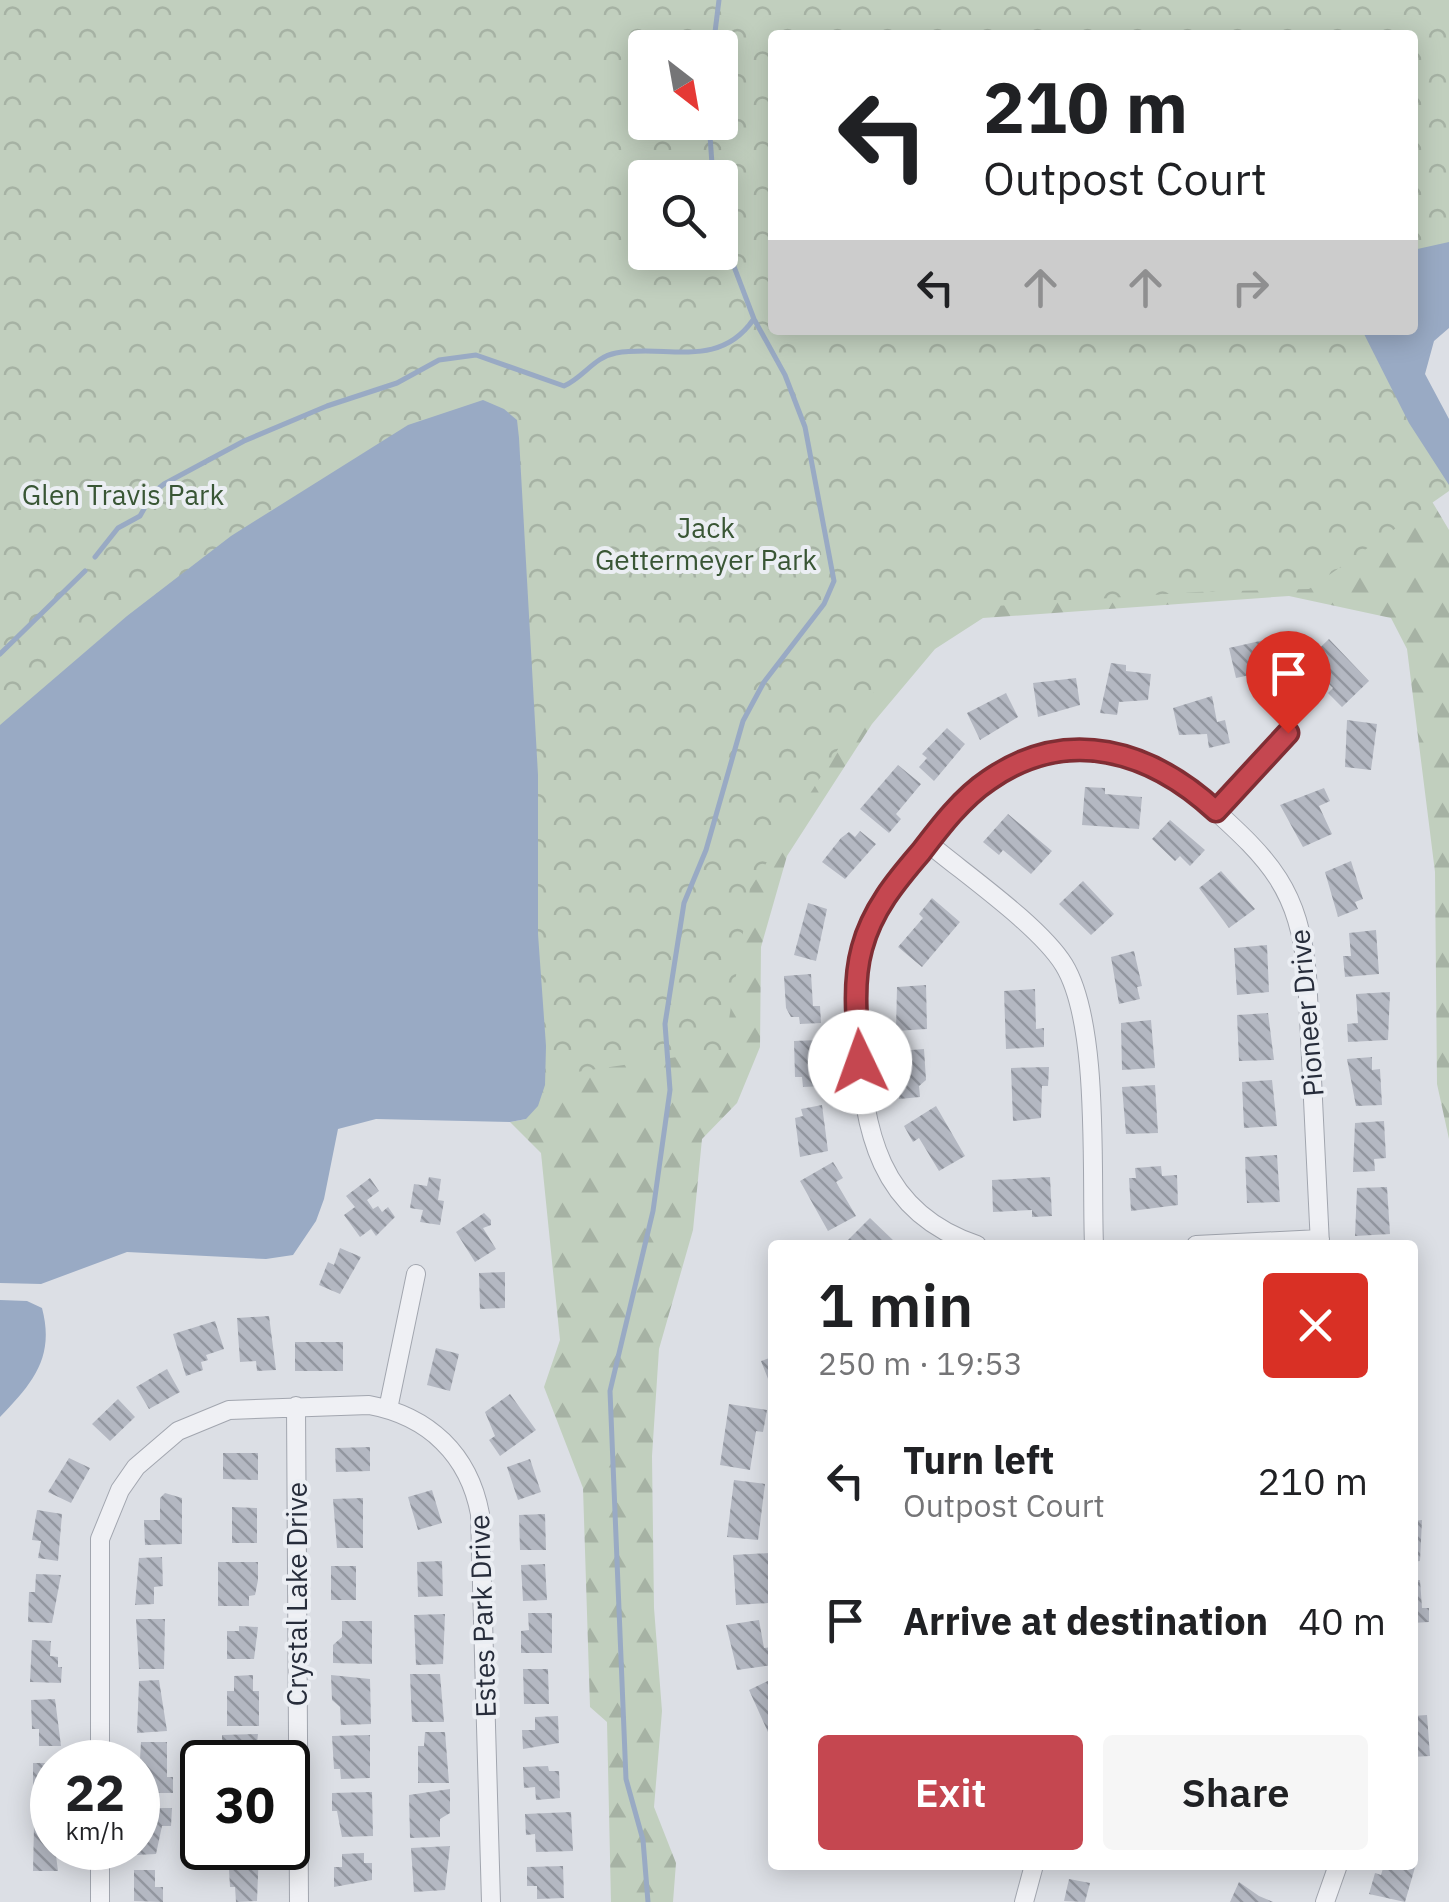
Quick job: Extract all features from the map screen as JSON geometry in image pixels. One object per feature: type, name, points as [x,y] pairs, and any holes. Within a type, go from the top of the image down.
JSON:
[{"type":"street","points":[[1216,811],[1288,733]]},
{"type":"street","name":"Pioneer Drive","points":[[967,1240],[933,1223],[895,1186],[867,1130],[856,971],[876,912],[928,843],[989,780],[1044,755],[1078,750],[1138,758],[1166,771],[1216,811],[1273,866],[1297,910],[1303,935],[1320,1240]]},
{"type":"street","points":[[928,843],[1050,947],[1077,992],[1085,1038],[1094,1240]]},
{"type":"street","points":[[100,1740],[100,1538],[120,1490],[159,1445],[202,1418],[254,1406],[388,1408],[416,1274]]},
{"type":"street","name":"Crystal Lake Drive","points":[[296,1406],[299,1902]]},
{"type":"street","name":"Estes Park Drive","points":[[388,1408],[450,1446],[476,1490],[480,1514],[491,1902]]},
{"type":"street","points":[[100,1870],[100,1902]]},
{"type":"street","points":[[1024,1902],[1033,1870]]},
{"type":"street","points":[[1325,1902],[1336,1870]]},
{"type":"green space","name":"Jack Gettermeyer Park","points":[[0,0],[1449,0],[1449,252],[1418,271],[1418,30],[768,30],[768,335],[1385,335],[1449,455],[1449,491],[1309,589],[1196,592],[981,607],[874,692],[750,889],[724,1050],[503,1083],[0,762]]},
{"type":"green space","name":"Jack Gettermeyer Park","points":[[768,36],[768,335],[1333,335],[1449,530],[1449,1139],[1437,1084],[1435,872],[1407,649],[1391,618],[1289,596],[983,618],[935,649],[872,724],[787,856],[761,947],[760,1047],[737,1103],[702,1139],[693,1230],[659,1349],[652,1456],[654,1608],[662,1711],[654,1807],[676,1863],[673,1902],[611,1902],[607,1722],[590,1707],[583,1488],[544,1387],[560,1340],[541,1153],[510,1122],[526,1119],[334,259],[628,254],[628,270],[738,270],[738,160],[720,160],[720,140],[738,140],[738,44]]},
{"type":"water","points":[[1449,242],[1449,328],[1434,341],[1425,374],[1449,419],[1449,485],[1409,423],[1365,335],[1418,335],[1418,249]]},
{"type":"water","points":[[483,400],[517,420],[519,438],[538,775],[538,934],[546,1046],[545,1085],[538,1106],[526,1119],[510,1122],[376,1119],[338,1129],[324,1199],[316,1221],[293,1255],[266,1259],[127,1252],[41,1284],[0,1283],[0,725],[127,616],[231,536],[408,425]]},
{"type":"water","points":[[0,1300],[27,1301],[42,1308],[46,1341],[31,1380],[0,1417]]},
{"type":"building","points":[[1287,635],[1295,672],[1275,677],[1274,670],[1236,678],[1229,648]]},
{"type":"building","points":[[1329,639],[1369,681],[1342,707],[1328,693],[1333,688],[1306,661]]},
{"type":"building","points":[[1111,663],[1126,665],[1126,671],[1151,674],[1148,700],[1119,702],[1117,715],[1100,713]]},
{"type":"building","points":[[1076,678],[1080,705],[1038,717],[1033,683]]},
{"type":"building","points":[[1006,693],[1018,717],[980,740],[967,713]]},
{"type":"building","points":[[1212,696],[1217,722],[1225,720],[1230,743],[1209,748],[1207,734],[1179,735],[1173,708]]},
{"type":"building","points":[[1347,720],[1377,724],[1371,770],[1345,767]]},
{"type":"building","points":[[947,728],[965,744],[934,781],[919,767],[927,758],[922,754]]},
{"type":"building","points":[[898,765],[921,784],[896,814],[901,819],[889,833],[860,809]]},
{"type":"building","points":[[1085,787],[1105,788],[1105,794],[1142,797],[1139,829],[1082,825]]},
{"type":"building","points":[[1324,788],[1330,801],[1319,806],[1332,834],[1303,847],[1280,805]]},
{"type":"building","points":[[1008,814],[1052,851],[1031,874],[1003,850],[999,855],[983,842]]},
{"type":"building","points":[[1170,820],[1205,850],[1190,866],[1180,856],[1175,861],[1152,839]]},
{"type":"building","points":[[860,831],[876,844],[845,879],[822,862],[841,838],[849,832],[855,837]]},
{"type":"building","points":[[1351,861],[1363,899],[1355,902],[1358,909],[1338,917],[1325,872]]},
{"type":"building","points":[[1221,871],[1255,909],[1229,928],[1199,888]]},
{"type":"building","points":[[1083,881],[1114,914],[1091,935],[1059,904]]},
{"type":"building","points":[[932,898],[960,922],[922,967],[898,947],[923,918],[919,914]]},
{"type":"building","points":[[808,903],[827,909],[816,961],[794,955]]},
{"type":"building","points":[[1376,930],[1379,974],[1345,977],[1343,956],[1351,956],[1349,933]]},
{"type":"building","points":[[1267,945],[1269,992],[1237,995],[1234,948]]},
{"type":"building","points":[[1134,951],[1142,986],[1137,987],[1140,999],[1119,1004],[1111,957]]},
{"type":"building","points":[[811,974],[813,1006],[820,1006],[821,1023],[800,1024],[799,1017],[791,1017],[786,1008],[784,976]]},
{"type":"building","points":[[926,985],[927,1029],[896,1031],[897,987]]},
{"type":"building","points":[[1035,989],[1036,1029],[1044,1028],[1044,1047],[1006,1049],[1004,991]]},
{"type":"building","points":[[1390,992],[1388,1040],[1348,1042],[1347,1024],[1358,1023],[1356,994]]},
{"type":"building","points":[[1268,1013],[1274,1060],[1239,1061],[1237,1015]]},
{"type":"building","points":[[1151,1020],[1155,1068],[1122,1070],[1121,1023]]},
{"type":"building","points":[[819,1040],[824,1086],[803,1087],[802,1077],[795,1077],[794,1041]]},
{"type":"building","points":[[924,1049],[926,1080],[919,1086],[920,1097],[899,1099],[899,1051]]},
{"type":"building","points":[[1372,1057],[1372,1070],[1380,1069],[1382,1105],[1356,1106],[1347,1059]]},
{"type":"building","points":[[1049,1067],[1048,1086],[1042,1086],[1041,1118],[1013,1121],[1011,1068]]},
{"type":"building","points":[[1272,1080],[1277,1126],[1244,1128],[1242,1082]]},
{"type":"building","points":[[1155,1085],[1158,1133],[1126,1134],[1122,1087]]},
{"type":"building","points":[[822,1105],[828,1151],[800,1157],[795,1118],[803,1116],[801,1109]]},
{"type":"building","points":[[936,1106],[965,1156],[939,1171],[919,1138],[913,1142],[904,1126]]},
{"type":"building","points":[[1384,1121],[1386,1158],[1374,1159],[1375,1171],[1353,1172],[1355,1123]]},
{"type":"building","points":[[1277,1155],[1280,1202],[1247,1203],[1245,1157]]},
{"type":"building","points":[[833,1162],[843,1178],[836,1182],[856,1216],[828,1231],[800,1181]]},
{"type":"building","points":[[1161,1166],[1162,1176],[1177,1175],[1178,1205],[1131,1211],[1129,1178],[1136,1178],[1135,1168]]},
{"type":"building","points":[[429,1177],[441,1179],[438,1200],[444,1201],[440,1225],[420,1222],[423,1210],[410,1208],[414,1184],[427,1186]]},
{"type":"building","points":[[1050,1177],[1052,1216],[1032,1217],[1032,1210],[993,1212],[992,1180]]},
{"type":"building","points":[[370,1178],[379,1191],[367,1200],[373,1209],[378,1206],[382,1212],[388,1207],[395,1217],[376,1236],[371,1229],[360,1237],[344,1215],[355,1207],[346,1196]]},
{"type":"building","points":[[1387,1187],[1390,1234],[1355,1236],[1357,1188]]},
{"type":"building","points":[[484,1213],[491,1225],[483,1228],[496,1249],[475,1262],[456,1232]]},
{"type":"building","points":[[870,1218],[893,1240],[848,1240]]},
{"type":"building","points":[[340,1248],[361,1257],[340,1294],[319,1285],[328,1262],[334,1265]]},
{"type":"building","points":[[505,1272],[505,1308],[480,1309],[479,1273]]},
{"type":"building","points":[[269,1316],[276,1370],[257,1371],[256,1361],[240,1362],[237,1318]]},
{"type":"building","points":[[215,1321],[224,1349],[206,1355],[208,1360],[201,1362],[203,1370],[186,1376],[173,1334]]},
{"type":"building","points":[[295,1342],[343,1342],[343,1371],[295,1371]]},
{"type":"building","points":[[436,1348],[459,1354],[450,1391],[427,1385]]},
{"type":"building","points":[[768,1358],[768,1379],[761,1361]]},
{"type":"building","points":[[167,1369],[180,1392],[149,1409],[136,1387]]},
{"type":"building","points":[[510,1394],[536,1430],[500,1456],[489,1440],[495,1436],[485,1412]]},
{"type":"building","points":[[118,1399],[135,1417],[110,1441],[92,1424]]},
{"type":"building","points":[[729,1404],[767,1410],[763,1432],[756,1431],[750,1470],[720,1465]]},
{"type":"building","points":[[370,1447],[370,1471],[336,1472],[335,1448]]},
{"type":"building","points":[[223,1453],[258,1453],[258,1480],[223,1479]]},
{"type":"building","points":[[69,1458],[90,1468],[71,1503],[48,1492]]},
{"type":"building","points":[[530,1459],[541,1492],[518,1500],[507,1467]]},
{"type":"building","points":[[734,1480],[765,1484],[758,1540],[727,1537]]},
{"type":"building","points":[[432,1490],[442,1523],[418,1530],[408,1497]]},
{"type":"building","points":[[165,1493],[182,1498],[182,1544],[145,1545],[144,1520],[160,1520],[160,1498]]},
{"type":"building","points":[[363,1498],[363,1548],[337,1548],[333,1499]]},
{"type":"building","points":[[232,1507],[257,1508],[257,1543],[232,1543]]},
{"type":"building","points":[[37,1510],[62,1514],[58,1561],[38,1558],[41,1541],[32,1540]]},
{"type":"building","points":[[545,1514],[546,1550],[520,1550],[519,1515]]},
{"type":"building","points":[[1418,1520],[1422,1520],[1418,1561]]},
{"type":"building","points":[[768,1553],[768,1603],[736,1605],[733,1555]]},
{"type":"building","points":[[162,1557],[163,1586],[154,1587],[154,1604],[135,1605],[139,1558]]},
{"type":"building","points":[[442,1561],[443,1596],[418,1597],[417,1562]]},
{"type":"building","points":[[218,1562],[258,1562],[255,1595],[249,1596],[249,1606],[218,1606]]},
{"type":"building","points":[[545,1564],[547,1600],[523,1601],[521,1565]]},
{"type":"building","points":[[331,1566],[356,1566],[356,1600],[331,1600]]},
{"type":"building","points":[[36,1574],[61,1575],[52,1623],[28,1622],[29,1592],[35,1592]]},
{"type":"building","points":[[1418,1580],[1422,1608],[1429,1608],[1429,1622],[1418,1623]]},
{"type":"building","points":[[528,1613],[552,1613],[552,1653],[521,1653],[521,1631],[529,1630]]},
{"type":"building","points":[[445,1614],[443,1664],[416,1665],[414,1615]]},
{"type":"building","points":[[136,1619],[165,1619],[164,1669],[139,1669]]},
{"type":"building","points":[[759,1620],[764,1648],[768,1648],[768,1666],[737,1670],[726,1625]]},
{"type":"building","points":[[342,1621],[372,1621],[372,1664],[333,1663],[333,1645],[342,1637]]},
{"type":"building","points":[[239,1626],[258,1627],[254,1659],[227,1659],[227,1631],[239,1631]]},
{"type":"building","points":[[32,1640],[51,1641],[50,1656],[58,1657],[58,1667],[62,1667],[61,1683],[30,1682]]},
{"type":"building","points":[[523,1669],[548,1669],[549,1704],[524,1704]]},
{"type":"building","points":[[410,1674],[440,1674],[444,1722],[412,1722]]},
{"type":"building","points":[[253,1675],[253,1691],[259,1691],[259,1726],[227,1726],[227,1691],[234,1691],[234,1676]]},
{"type":"building","points":[[331,1675],[370,1679],[371,1724],[341,1725],[340,1707],[332,1700]]},
{"type":"building","points":[[159,1680],[167,1731],[137,1733],[139,1681]]},
{"type":"building","points":[[768,1681],[768,1732],[749,1690]]},
{"type":"building","points":[[55,1699],[60,1740],[39,1740],[39,1729],[32,1729],[31,1700]]},
{"type":"building","points":[[1427,1715],[1430,1756],[1418,1757],[1418,1716]]},
{"type":"building","points":[[558,1716],[559,1743],[523,1749],[522,1730],[535,1730],[535,1717]]},
{"type":"building","points":[[425,1732],[445,1732],[449,1783],[418,1783],[418,1746],[424,1746]]},
{"type":"building","points":[[258,1734],[257,1740],[222,1740],[222,1735]]},
{"type":"building","points":[[370,1735],[370,1778],[341,1779],[340,1769],[334,1769],[332,1736]]},
{"type":"building","points":[[160,1742],[167,1742],[167,1777],[173,1777],[173,1793],[160,1793]]},
{"type":"building","points":[[548,1766],[549,1771],[559,1771],[560,1798],[536,1800],[535,1787],[524,1788],[523,1767]]},
{"type":"building","points":[[450,1789],[450,1813],[440,1819],[440,1837],[410,1838],[409,1795]]},
{"type":"building","points":[[372,1792],[373,1836],[342,1837],[337,1811],[332,1811],[332,1793]]},
{"type":"building","points":[[160,1808],[172,1808],[171,1826],[162,1826],[160,1835]]},
{"type":"building","points":[[571,1812],[573,1851],[536,1852],[535,1834],[526,1835],[525,1814]]},
{"type":"building","points":[[450,1846],[445,1890],[414,1892],[411,1848]]},
{"type":"building","points":[[364,1853],[364,1863],[372,1863],[372,1880],[334,1887],[334,1867],[342,1867],[342,1854]]},
{"type":"building","points":[[563,1866],[564,1898],[537,1899],[537,1886],[527,1886],[527,1867]]},
{"type":"building","points":[[134,1870],[155,1870],[155,1887],[163,1887],[163,1902],[134,1901]]},
{"type":"building","points":[[229,1870],[258,1870],[257,1901],[236,1902],[235,1887],[230,1887]]},
{"type":"building","points":[[1382,1870],[1414,1870],[1405,1902],[1369,1894],[1375,1873],[1381,1875]]},
{"type":"building","points":[[1069,1879],[1090,1883],[1085,1902],[1064,1901]]},
{"type":"building","points":[[1239,1882],[1259,1896],[1273,1902],[1230,1902]]},
{"type":"waterway","points":[[715,30],[719,0]]},
{"type":"waterway","points":[[710,140],[712,160]]},
{"type":"waterway","points":[[648,1902],[643,1840],[626,1779],[610,1391],[653,1211],[670,1090],[665,1024],[684,903],[706,850],[743,721],[764,682],[824,604],[834,581],[805,427],[735,270]]},
{"type":"waterway","points":[[95,557],[118,528],[140,516],[153,493],[164,484],[244,441],[327,406],[397,383],[439,360],[476,355],[564,386],[608,355],[707,350],[724,345],[753,320]]},
{"type":"waterway","points":[[0,654],[85,571]]},
{"type":"route","points":[[860,1062],[856,971],[876,912],[928,843],[989,780],[1044,755],[1110,751],[1166,771],[1216,811],[1288,733]]},
{"type":"park label","name":"Glen Travis Park","points":[[123,494]]}]
